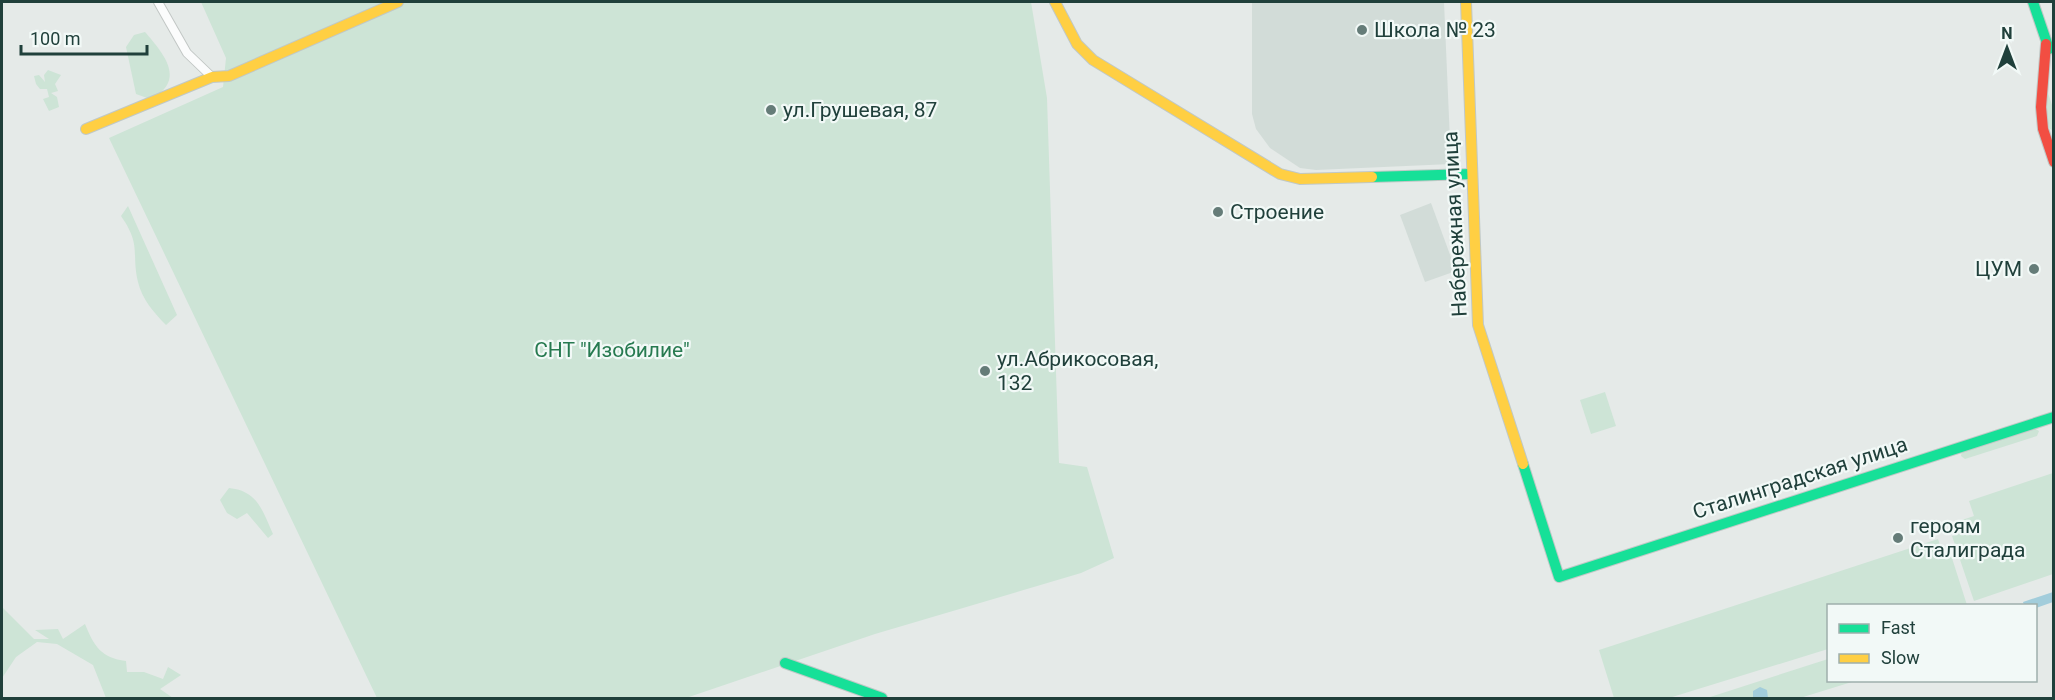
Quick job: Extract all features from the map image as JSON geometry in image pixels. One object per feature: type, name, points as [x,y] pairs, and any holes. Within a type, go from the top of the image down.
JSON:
[{"type":"street","points":[[158,2],[187,53],[212,77]]},
{"type":"street","points":[[86,129],[212,77],[229,76],[398,2]]},
{"type":"street","points":[[1055,2],[1077,44],[1093,60],[1280,174],[1300,179],[1472,174]]},
{"type":"street","name":"Набережная улица","points":[[1466,2],[1478,325],[1559,577]]},
{"type":"street","points":[[2033,2],[2046,44],[2054,54]]},
{"type":"street","points":[[2046,44],[2041,107],[2043,129],[2054,162]]},
{"type":"street","name":"Сталинградская улица","points":[[1559,577],[2054,417]]},
{"type":"street","points":[[785,663],[882,699]]},
{"type":"shaded area","points":[[1252,2],[1444,2],[1451,164],[1316,170],[1300,168],[1270,148],[1256,129],[1252,114]]},
{"type":"shaded area","points":[[1431,203],[1456,271],[1425,282],[1400,215]]},
{"type":"green space","name":"СНТ \"Изобилие\"","points":[[201,2],[1031,2],[1047,98],[1059,463],[1087,467],[1114,558],[1081,573],[875,634],[686,698],[377,698],[109,138],[223,87],[226,58]]},
{"type":"green space","points":[[145,32],[165,58],[170,76],[168,84],[150,99],[136,94],[126,47],[134,35]]},
{"type":"green space","points":[[48,70],[61,75],[55,84],[58,91],[51,93],[57,97],[59,107],[49,111],[43,99],[49,97],[47,89],[40,89],[34,76],[39,75],[45,82],[44,75]]},
{"type":"green space","points":[[2047,90],[2053,108],[2053,131],[2049,128],[2045,112]]},
{"type":"green space","points":[[128,206],[177,315],[166,325],[149,305],[140,288],[136,272],[134,242],[121,216]]},
{"type":"green space","points":[[1605,392],[1616,426],[1591,434],[1580,400]]},
{"type":"green space","points":[[2034,428],[2039,431],[2037,436],[1965,459],[1961,456],[1962,451]]},
{"type":"green space","points":[[2053,473],[2053,574],[1974,601],[1952,536],[1966,532],[1962,520],[1974,516],[1969,501]]},
{"type":"green space","points":[[229,488],[247,493],[258,503],[273,534],[268,538],[247,513],[237,519],[227,513],[220,500]]},
{"type":"green space","points":[[1938,539],[1942,551],[1951,555],[1967,604],[1827,604],[1827,649],[1669,698],[1614,698],[1599,650]]},
{"type":"green space","points":[[2,607],[34,639],[49,639],[35,630],[58,629],[63,639],[85,624],[95,645],[104,654],[126,661],[127,672],[144,672],[163,679],[168,667],[181,675],[160,689],[173,698],[106,698],[93,665],[57,644],[37,642],[16,657],[2,678]]},
{"type":"green space","points":[[1827,659],[1827,682],[1852,682],[1800,698],[1707,698]]},
{"type":"water","points":[[2053,592],[2053,602],[2037,608],[2037,604],[2024,604],[2023,602]]},
{"type":"water","points":[[1760,687],[1767,690],[1768,698],[1753,698],[1753,691]]},
{"type":"traffic: fast","points":[[2033,2],[2049,49]]},
{"type":"traffic: fast","points":[[1372,177],[1471,174]]},
{"type":"traffic: fast","points":[[1523,464],[1559,577],[2054,417]]},
{"type":"traffic: fast","points":[[785,663],[882,698]]},
{"type":"traffic: slow","points":[[86,129],[212,77],[229,76],[398,2]]},
{"type":"traffic: slow","points":[[1055,2],[1077,44],[1093,60],[1280,174],[1300,179],[1372,177]]},
{"type":"traffic: slow","points":[[1466,2],[1478,325],[1523,464]]},
{"type":"traffic: jam","points":[[2046,44],[2041,107],[2043,129],[2054,162]]},
{"type":"place","name":"Школа № 23","points":[[1362,30]]},
{"type":"place","name":"ул.Грушевая, 87","points":[[771,110]]},
{"type":"place","name":"Строение","points":[[1218,212]]},
{"type":"place","name":"ЦУМ","points":[[2034,269]]},
{"type":"place","name":"ул.Абрикосовая, 132","points":[[985,371]]},
{"type":"place","name":"героям Сталиграда","points":[[1898,538]]}]
